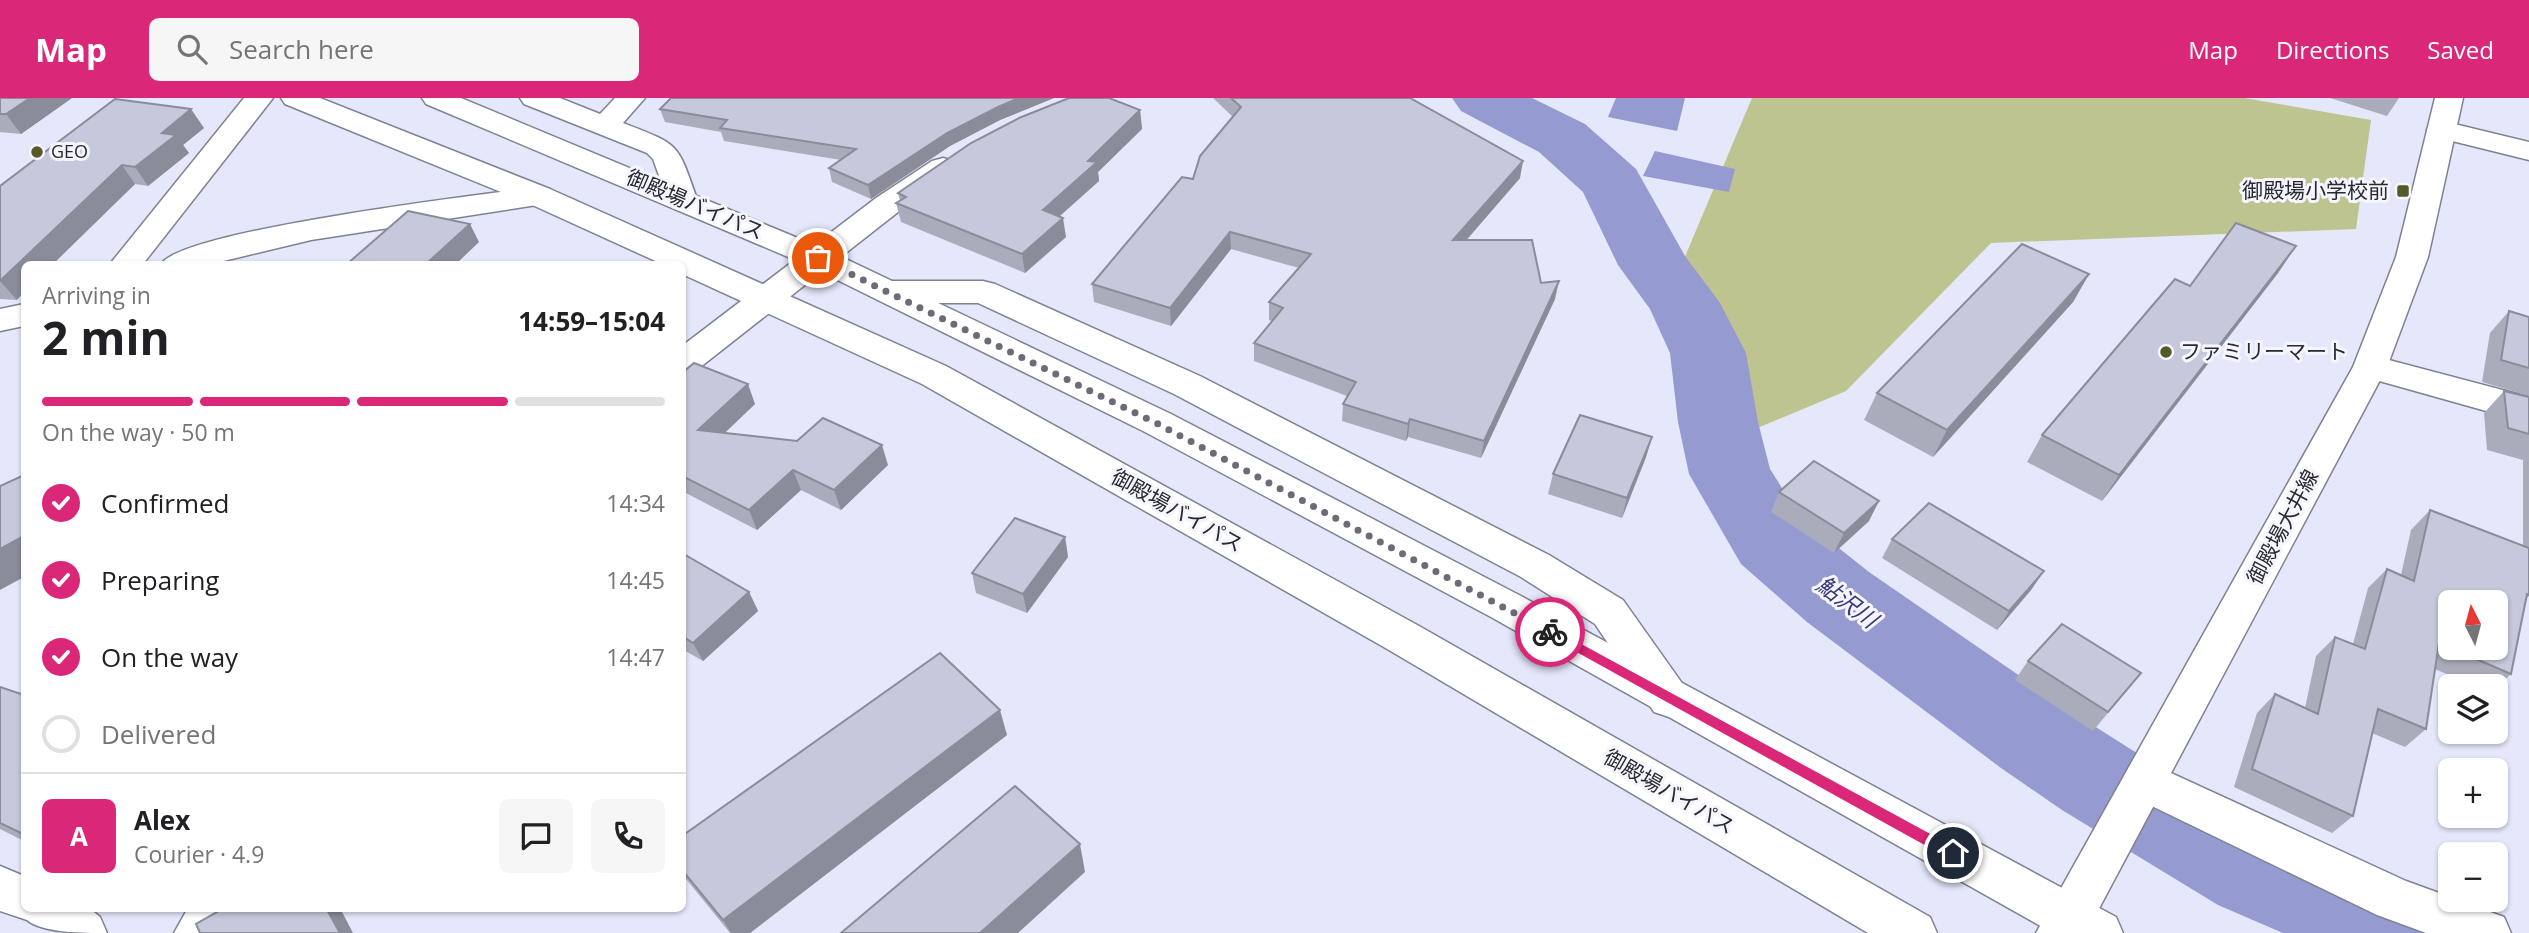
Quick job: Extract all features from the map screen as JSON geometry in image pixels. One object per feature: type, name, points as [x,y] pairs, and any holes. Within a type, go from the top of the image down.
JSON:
[{"type":"main road","points":[[129,261],[259,98]]},
{"type":"main road","name":"御殿場バイパス","points":[[295,98],[539,196],[682,261]]},
{"type":"main road","name":"御殿場バイパス","points":[[436,98],[818,258],[1170,430],[1505,606],[2076,927]]},
{"type":"main road","points":[[534,98],[658,148],[667,156],[681,199]]},
{"type":"main road","points":[[605,125],[631,98]]},
{"type":"main road","points":[[2445,114],[2529,150]]},
{"type":"main road","name":"御殿場大井線","points":[[2076,927],[2116,835],[2370,367],[2412,257],[2445,114]]},
{"type":"main road","points":[[686,361],[887,205],[962,154]]},
{"type":"main road","points":[[186,261],[218,250],[311,228],[539,196]]},
{"type":"main road","name":"御殿場バイパス","points":[[686,263],[934,375],[1404,638],[1913,933]]},
{"type":"main road","points":[[0,320],[21,316]]},
{"type":"main road","points":[[2370,367],[2529,410]]},
{"type":"main road","points":[[2146,781],[2394,898],[2487,933]]},
{"type":"main road","points":[[0,888],[21,898]]},
{"type":"main road","points":[[54,912],[83,933]]},
{"type":"main road","points":[[198,933],[214,912]]},
{"type":"green space","points":[[1752,98],[2244,98],[2371,120],[2356,229],[1991,243],[1846,391],[1743,434],[1681,266]]},
{"type":"water","points":[[1616,98],[1685,98],[1677,131],[1608,117]]},
{"type":"water","points":[[1655,151],[1735,169],[1729,192],[1643,176]]},
{"type":"building","points":[[0,98],[30,98],[6,114],[0,114]]},
{"type":"building","points":[[671,98],[1019,98],[947,133],[868,185],[829,168],[856,149],[720,128],[727,120],[660,109]]},
{"type":"building","points":[[1069,98],[1109,98],[1140,110],[1088,161],[1097,162],[1043,210],[1063,218],[1022,254],[896,203],[906,197],[898,193],[971,143],[1019,118]]},
{"type":"building","points":[[1231,98],[1410,98],[1523,161],[1453,240],[1532,240],[1541,283],[1559,281],[1484,441],[1410,419],[1408,424],[1343,404],[1356,382],[1254,343],[1283,308],[1269,302],[1311,254],[1230,232],[1170,308],[1092,284],[1182,177],[1193,179],[1200,156],[1241,107]]},
{"type":"building","points":[[115,99],[191,109],[162,133],[176,135],[135,167],[122,165],[0,281],[0,186]]},
{"type":"building","points":[[408,211],[470,224],[429,261],[350,261]]},
{"type":"building","points":[[2236,223],[2296,246],[2119,475],[2042,435],[2175,279],[2190,286]]},
{"type":"building","points":[[2022,244],[2089,274],[1947,430],[1877,393]]},
{"type":"building","points":[[2509,311],[2529,317],[2529,368],[2501,360]]},
{"type":"building","points":[[694,363],[748,384],[698,430],[797,441],[823,418],[882,445],[834,490],[793,470],[749,510],[686,478],[686,370]]},
{"type":"building","points":[[2504,391],[2529,397],[2529,434],[2508,428]]},
{"type":"building","points":[[1580,415],[1652,437],[1627,498],[1553,474]]},
{"type":"building","points":[[1814,461],[1879,501],[1844,533],[1779,492]]},
{"type":"building","points":[[21,476],[21,538],[0,549],[0,486]]},
{"type":"building","points":[[1929,503],[2044,571],[2009,611],[1892,539]]},
{"type":"building","points":[[2430,510],[2529,548],[2529,595],[2527,594],[2511,674],[2479,660],[2508,660],[2508,590],[2438,590],[2438,650],[2426,729],[2378,709],[2353,816],[2252,769],[2275,694],[2318,714],[2335,637],[2365,649],[2387,569],[2414,581]]},
{"type":"building","points":[[1015,518],[1065,537],[1023,594],[972,573]]},
{"type":"building","points":[[686,555],[749,592],[693,643],[686,639]]},
{"type":"building","points":[[2062,624],[2141,673],[2108,712],[2028,661]]},
{"type":"building","points":[[940,653],[1000,710],[723,920],[686,875],[686,833]]},
{"type":"building","points":[[0,687],[21,694],[21,833],[0,823]]},
{"type":"building","points":[[1015,786],[1080,844],[980,933],[841,933]]},
{"type":"building","points":[[217,912],[328,912],[340,933],[200,933],[196,924]]},
{"type":"waterway","name":"鮎沢川","points":[[1483,98],[1562,138],[1612,183],[1654,265],[1683,303],[1708,353],[1718,422],[1730,474],[1771,541],[1838,597],[2035,739],[2097,780],[2254,872],[2404,933]]},
{"type":"way so far","points":[[818,258],[1158,424],[1550,632]]},
{"type":"place","name":"GEO","points":[[37,152]]},
{"type":"place","name":"御殿場小学校前","points":[[2403,191]]},
{"type":"place","name":"ファミリーマート","points":[[2166,352]]},
{"type":"route","points":[[1550,632],[1953,853]]}]
